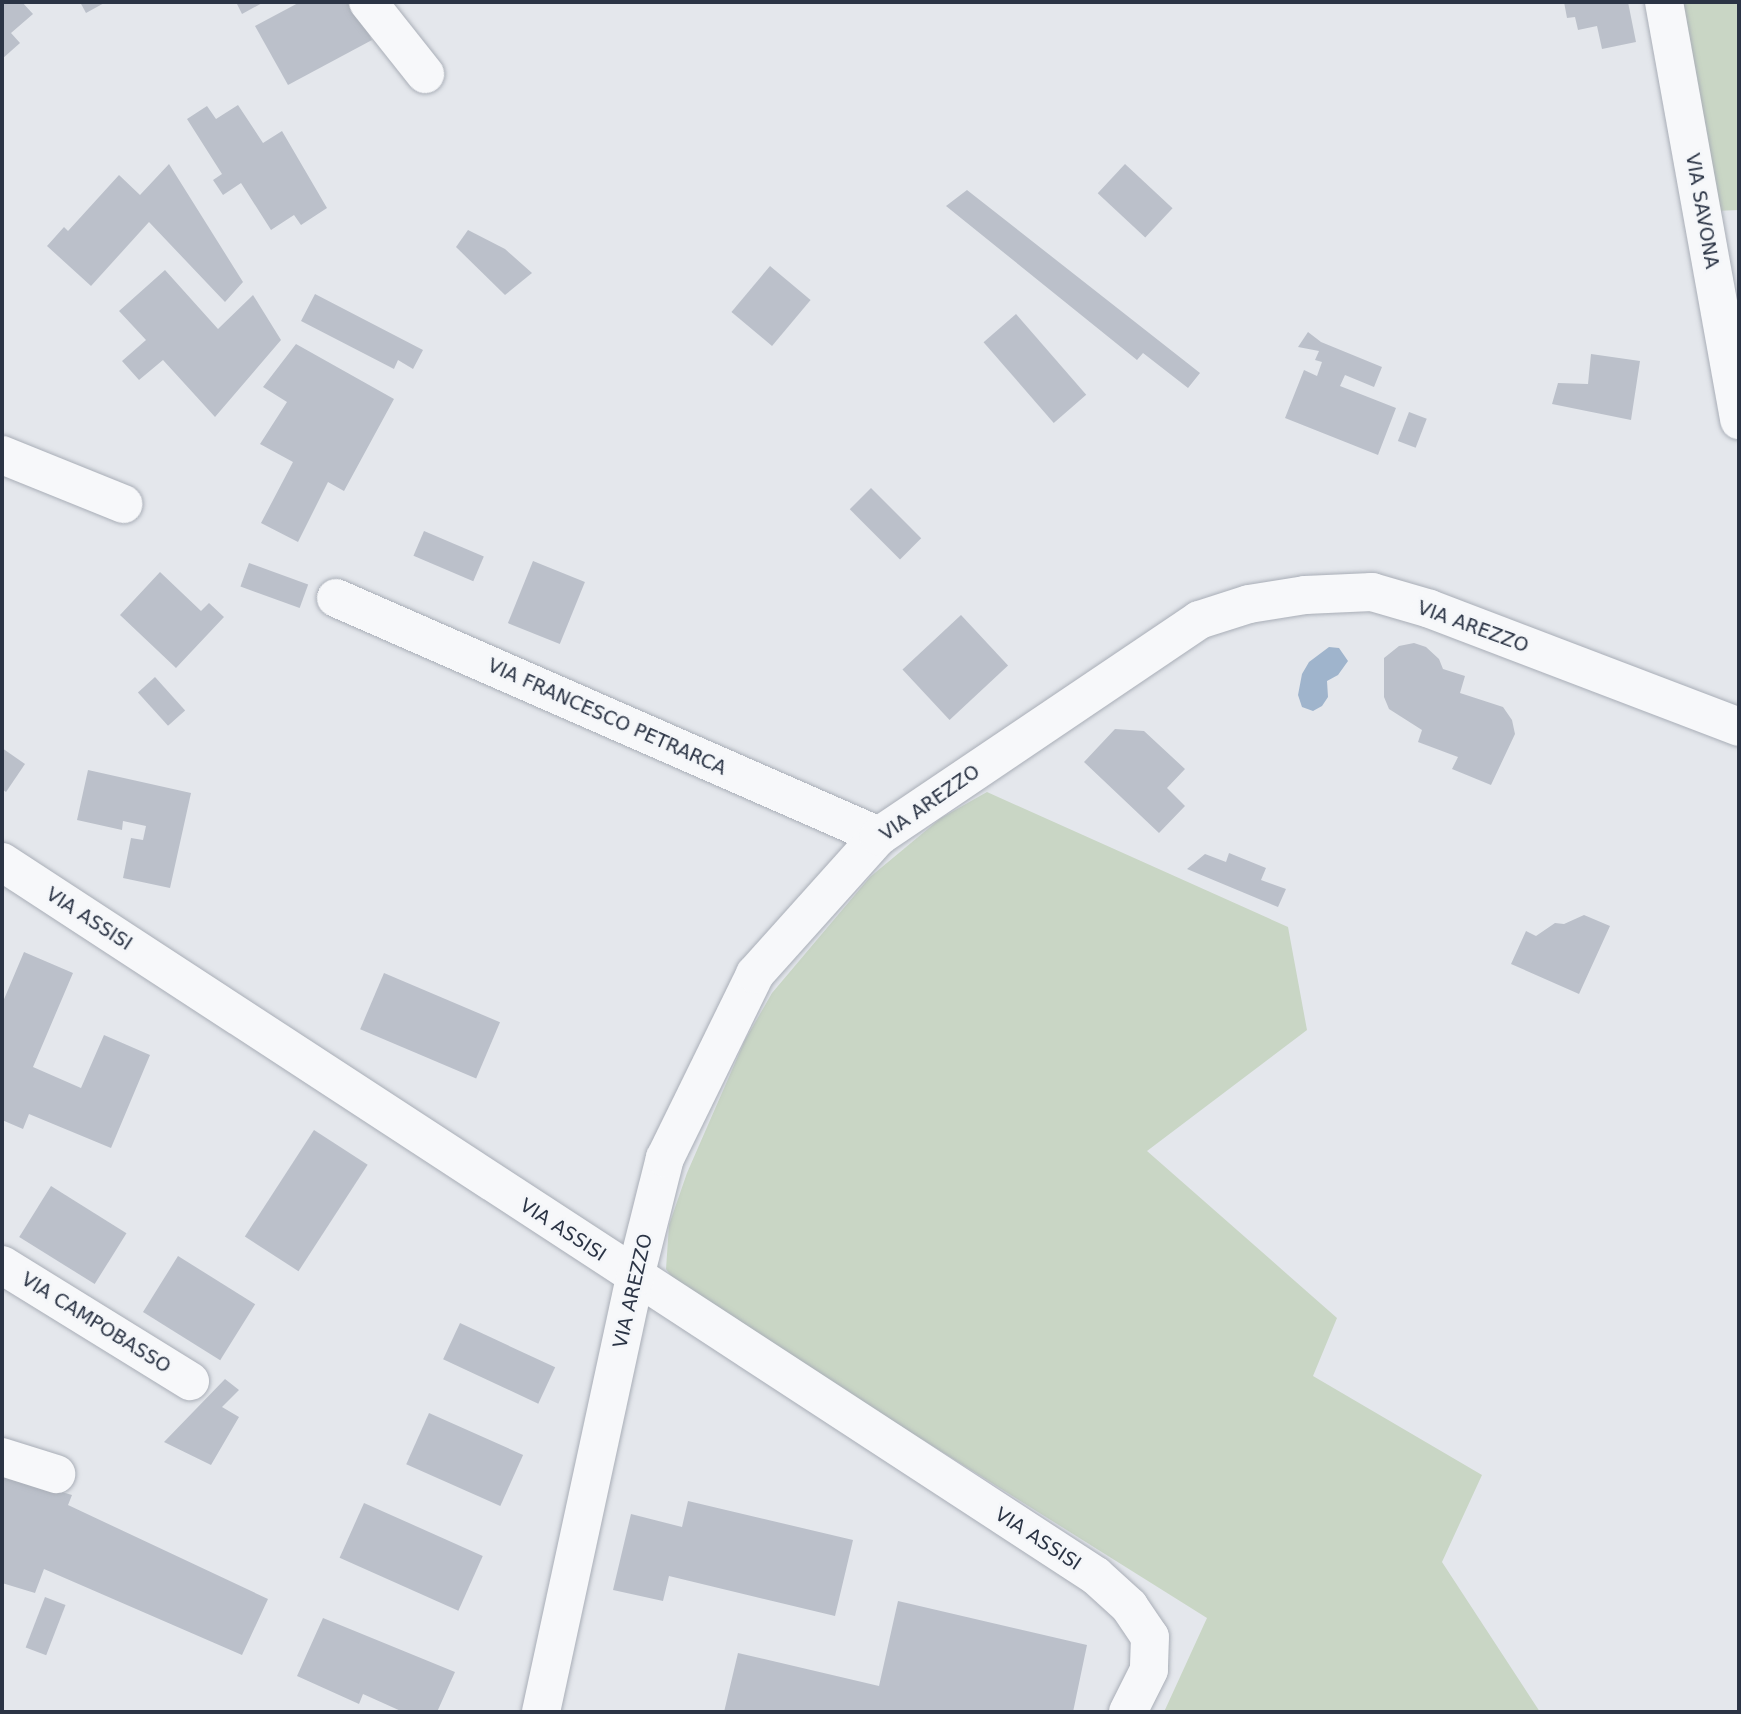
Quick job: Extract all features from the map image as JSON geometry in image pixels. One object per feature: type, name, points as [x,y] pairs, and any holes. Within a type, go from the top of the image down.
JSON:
[{"type":"street","points":[[368,2],[425,74]]},
{"type":"street","name":"VIA SAVONA","points":[[1664,2],[1739,421]]},
{"type":"street","points":[[2,455],[123,504]]},
{"type":"street","name":"VIA AREZZO","points":[[541,1712],[635,1277],[665,1158],[755,974],[879,836],[1199,620],[1249,604],[1305,595],[1372,592],[1430,609],[1739,727]]},
{"type":"street","name":"VIA FRANCESCO PETRARCA","points":[[336,598],[879,836]]},
{"type":"street","name":"VIA ASSISI","points":[[2,862],[1096,1576],[1129,1606],[1150,1637],[1149,1670],[1128,1712]]},
{"type":"street","name":"VIA CAMPOBASSO","points":[[2,1265],[190,1381]]},
{"type":"street","points":[[2,1457],[56,1474]]},
{"type":"green space","points":[[1674,2],[1739,2],[1739,210],[1714,211]]},
{"type":"green space","points":[[987,792],[1288,927],[1307,1030],[1147,1151],[1337,1318],[1313,1376],[1482,1475],[1442,1562],[1540,1712],[1164,1712],[1207,1618],[679,1287],[666,1269],[669,1225],[687,1173],[745,1040],[772,993],[870,877],[941,818]]},
{"type":"water","points":[[1329,647],[1339,648],[1348,661],[1338,675],[1327,681],[1328,697],[1322,706],[1313,711],[1302,707],[1298,695],[1302,674],[1309,662]]},
{"type":"building","points":[[2,2],[22,2],[33,14],[11,33],[20,43],[2,59]]},
{"type":"building","points":[[80,2],[106,2],[86,13]]},
{"type":"building","points":[[236,2],[264,2],[242,14]]},
{"type":"building","points":[[300,2],[351,2],[372,40],[288,85],[255,26]]},
{"type":"building","points":[[1564,2],[1628,2],[1636,42],[1602,49],[1597,26],[1578,30],[1575,17],[1567,18]]},
{"type":"building","points":[[238,105],[263,143],[282,131],[327,208],[301,225],[294,215],[271,230],[241,183],[223,195],[213,180],[222,174],[187,119],[207,106],[216,119]]},
{"type":"building","points":[[169,164],[243,282],[225,302],[149,222],[91,286],[47,246],[64,227],[68,231],[119,175],[140,195]]},
{"type":"building","points":[[1125,164],[1173,208],[1145,238],[1098,193]]},
{"type":"building","points":[[967,190],[1200,373],[1188,388],[1143,353],[1137,360],[946,206]]},
{"type":"building","points":[[468,230],[505,249],[532,273],[505,295],[456,247]]},
{"type":"building","points":[[770,266],[811,300],[772,346],[731,312]]},
{"type":"building","points":[[165,270],[218,329],[253,295],[281,340],[215,417],[163,360],[139,380],[122,361],[146,340],[119,311]]},
{"type":"building","points":[[315,294],[423,350],[413,369],[398,360],[394,369],[301,321]]},
{"type":"building","points":[[1016,314],[1086,395],[1054,423],[984,342]]},
{"type":"building","points":[[1308,332],[1321,342],[1382,367],[1374,387],[1345,375],[1340,386],[1396,408],[1378,455],[1285,418],[1304,370],[1317,376],[1322,362],[1315,360],[1319,351],[1298,347]]},
{"type":"building","points":[[296,344],[394,399],[344,491],[328,482],[298,542],[261,523],[293,462],[260,444],[287,402],[263,387]]},
{"type":"building","points":[[1591,354],[1640,361],[1631,420],[1552,404],[1558,383],[1588,384]]},
{"type":"building","points":[[1409,412],[1427,419],[1416,448],[1398,441]]},
{"type":"building","points":[[871,488],[921,538],[900,559],[850,509]]},
{"type":"building","points":[[424,531],[484,556],[473,581],[413,556]]},
{"type":"building","points":[[533,561],[585,582],[560,644],[508,623]]},
{"type":"building","points":[[249,563],[308,585],[300,608],[240,586]]},
{"type":"building","points":[[160,572],[201,611],[209,603],[224,617],[176,668],[120,615]]},
{"type":"building","points":[[961,615],[1008,665],[950,720],[902,670]]},
{"type":"building","points":[[1414,643],[1426,647],[1439,659],[1443,669],[1465,676],[1460,693],[1503,707],[1512,720],[1515,734],[1491,785],[1452,769],[1458,757],[1418,742],[1422,730],[1389,709],[1384,697],[1384,658],[1399,646]]},
{"type":"building","points":[[155,677],[185,710],[168,726],[138,692]]},
{"type":"building","points":[[1115,729],[1144,731],[1185,769],[1167,788],[1185,806],[1159,833],[1084,762]]},
{"type":"building","points":[[2,748],[25,764],[6,792],[2,789]]},
{"type":"building","points":[[88,770],[191,793],[170,888],[123,878],[131,838],[143,840],[146,826],[123,821],[122,830],[77,820]]},
{"type":"building","points":[[1229,853],[1266,868],[1261,880],[1286,889],[1278,907],[1187,869],[1205,854],[1226,862]]},
{"type":"building","points":[[1584,915],[1610,926],[1579,994],[1511,964],[1526,931],[1536,936],[1555,923],[1564,924]]},
{"type":"building","points":[[24,952],[73,973],[33,1067],[81,1088],[104,1035],[150,1055],[111,1148],[29,1114],[23,1129],[2,1120],[2,1004]]},
{"type":"building","points":[[384,973],[500,1022],[476,1078],[360,1029]]},
{"type":"building","points":[[314,1130],[368,1165],[299,1271],[245,1237]]},
{"type":"building","points":[[51,1186],[126,1233],[95,1284],[19,1237]]},
{"type":"building","points":[[178,1256],[255,1304],[220,1360],[143,1312]]},
{"type":"building","points":[[460,1323],[555,1367],[538,1404],[443,1359]]},
{"type":"building","points":[[225,1379],[239,1390],[222,1407],[239,1417],[211,1465],[164,1442]]},
{"type":"building","points":[[429,1413],[523,1455],[500,1506],[406,1464]]},
{"type":"building","points":[[2,1474],[72,1495],[68,1505],[268,1599],[242,1655],[44,1569],[35,1593],[2,1583]]},
{"type":"building","points":[[688,1501],[853,1540],[835,1616],[669,1576],[663,1601],[613,1590],[631,1514],[682,1527]]},
{"type":"building","points":[[364,1503],[483,1556],[458,1611],[340,1558]]},
{"type":"building","points":[[45,1597],[66,1605],[46,1655],[26,1647]]},
{"type":"building","points":[[898,1601],[1087,1645],[1073,1712],[724,1712],[738,1653],[879,1686]]},
{"type":"building","points":[[323,1618],[455,1672],[437,1712],[403,1712],[363,1694],[359,1704],[297,1676]]}]
